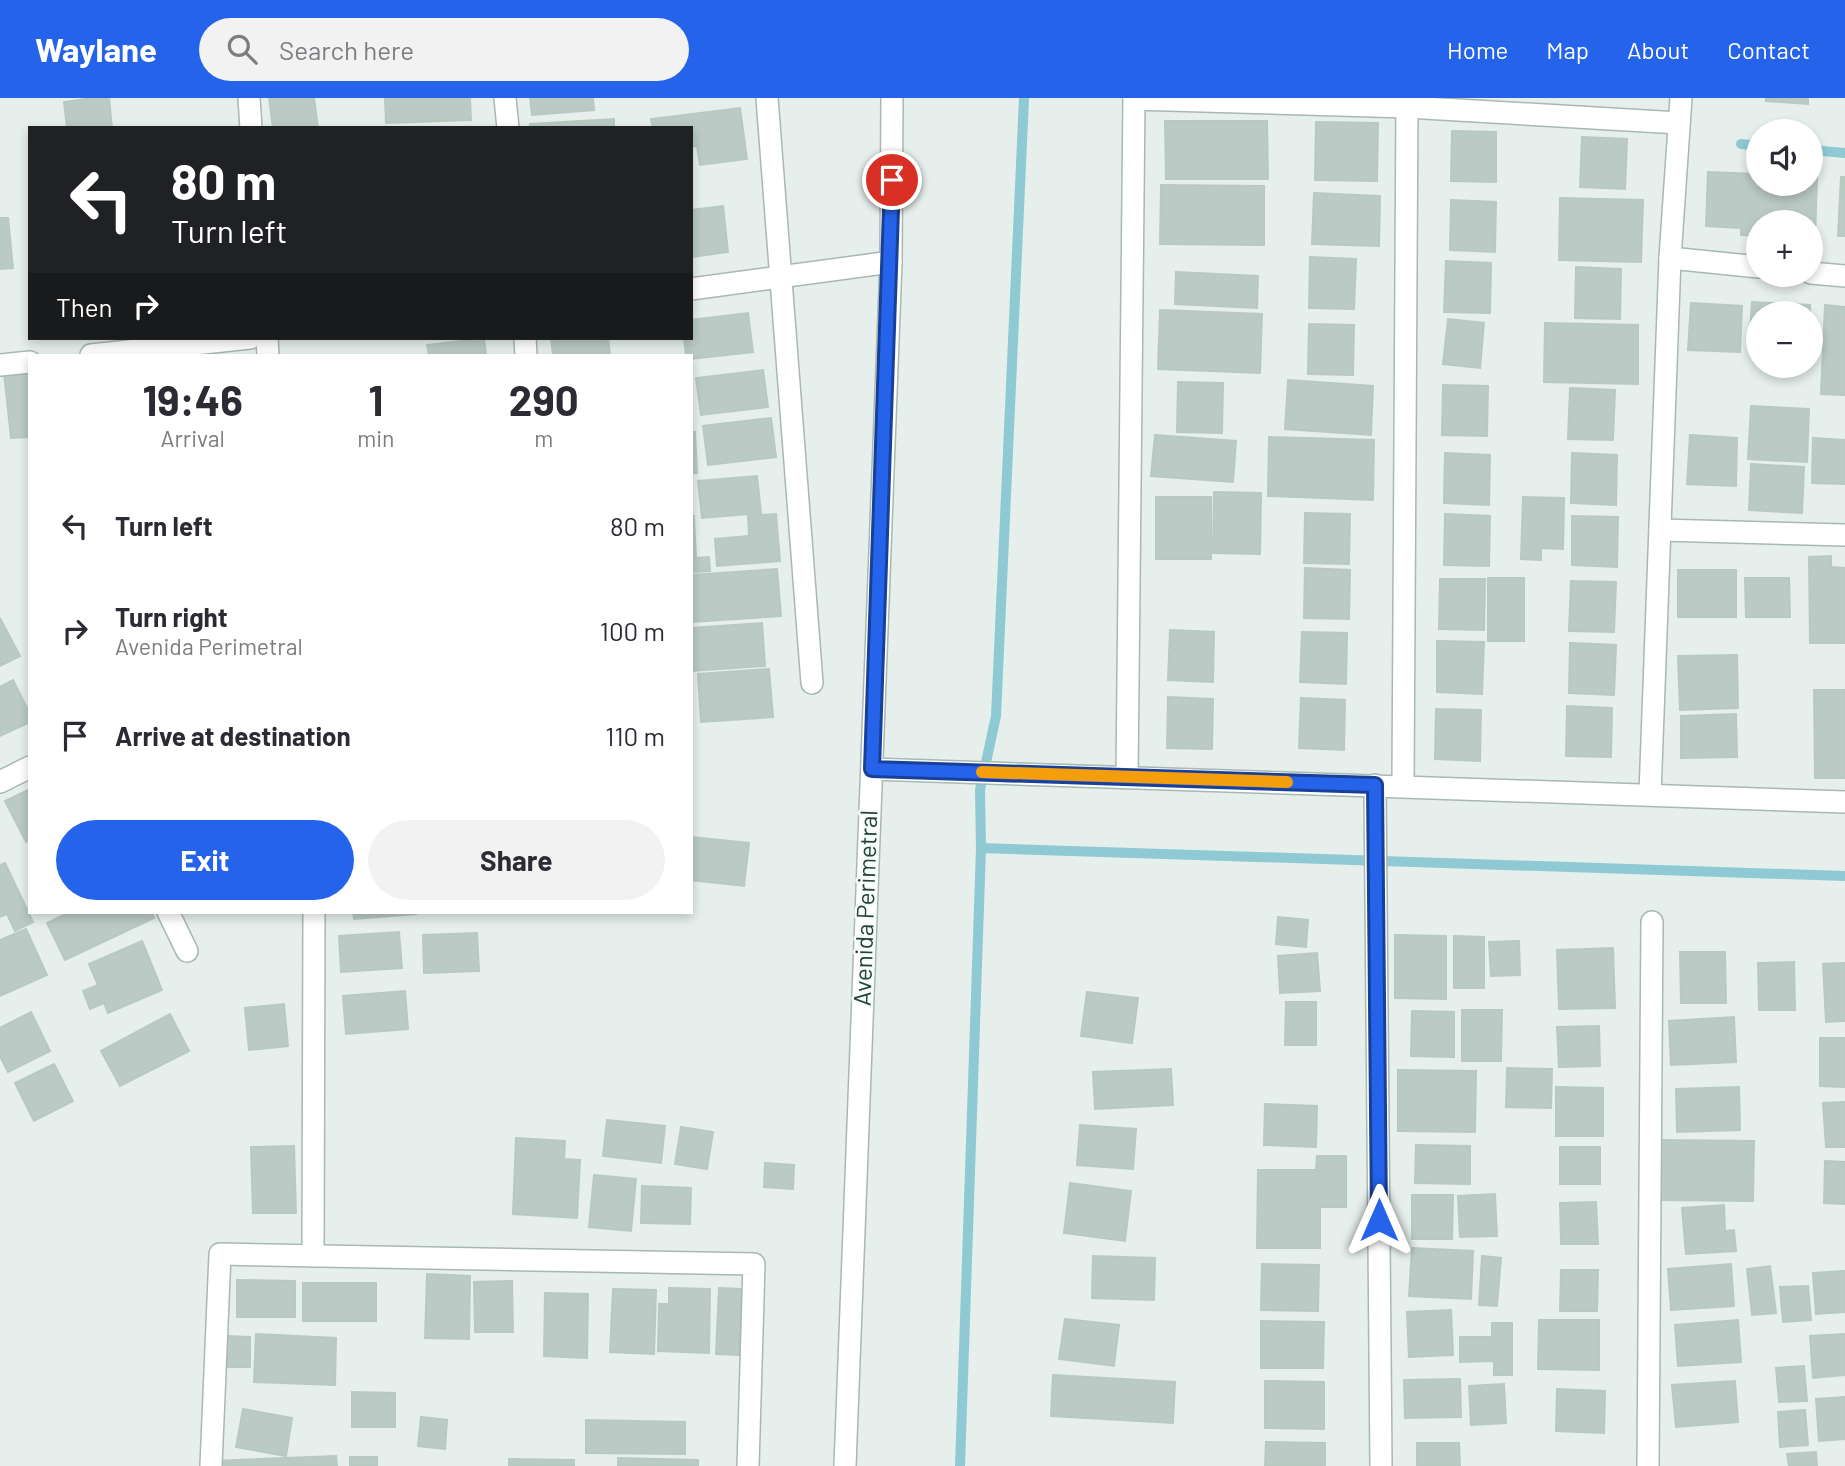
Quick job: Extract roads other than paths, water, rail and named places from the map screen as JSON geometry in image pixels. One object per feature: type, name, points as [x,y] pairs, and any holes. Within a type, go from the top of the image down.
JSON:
[{"type":"street","points":[[249,98],[251,126]]},
{"type":"street","points":[[505,98],[508,126]]},
{"type":"street","points":[[767,98],[812,683]]},
{"type":"street","name":"Avenida Perimetral","points":[[845,1466],[891,262],[892,98]]},
{"type":"street","points":[[1127,777],[1134,98],[1407,102],[1679,123]]},
{"type":"street","points":[[1650,794],[1670,258],[1681,98]]},
{"type":"street","points":[[1403,786],[1407,102]]},
{"type":"street","points":[[1670,258],[1746,266]]},
{"type":"street","points":[[693,289],[891,262]]},
{"type":"street","points":[[1823,273],[1845,276]]},
{"type":"street","points":[[100,354],[231,340]]},
{"type":"street","points":[[0,365],[28,362]]},
{"type":"street","points":[[1660,530],[1845,535]]},
{"type":"street","points":[[0,782],[28,768]]},
{"type":"street","points":[[872,769],[1127,777],[1375,795],[1403,786],[1845,802]]},
{"type":"street","points":[[1375,795],[1381,1466]]},
{"type":"street","points":[[169,914],[187,951]]},
{"type":"street","points":[[313,1255],[314,914]]},
{"type":"street","points":[[1648,1466],[1652,922]]},
{"type":"street","points":[[211,1466],[220,1254],[754,1264],[748,1466]]},
{"type":"waterway","points":[[960,1466],[981,848],[980,790],[996,716],[1024,98]]},
{"type":"waterway","points":[[1741,144],[1746,145]]},
{"type":"waterway","points":[[1823,151],[1845,153]]},
{"type":"waterway","points":[[981,848],[1845,876]]}]
